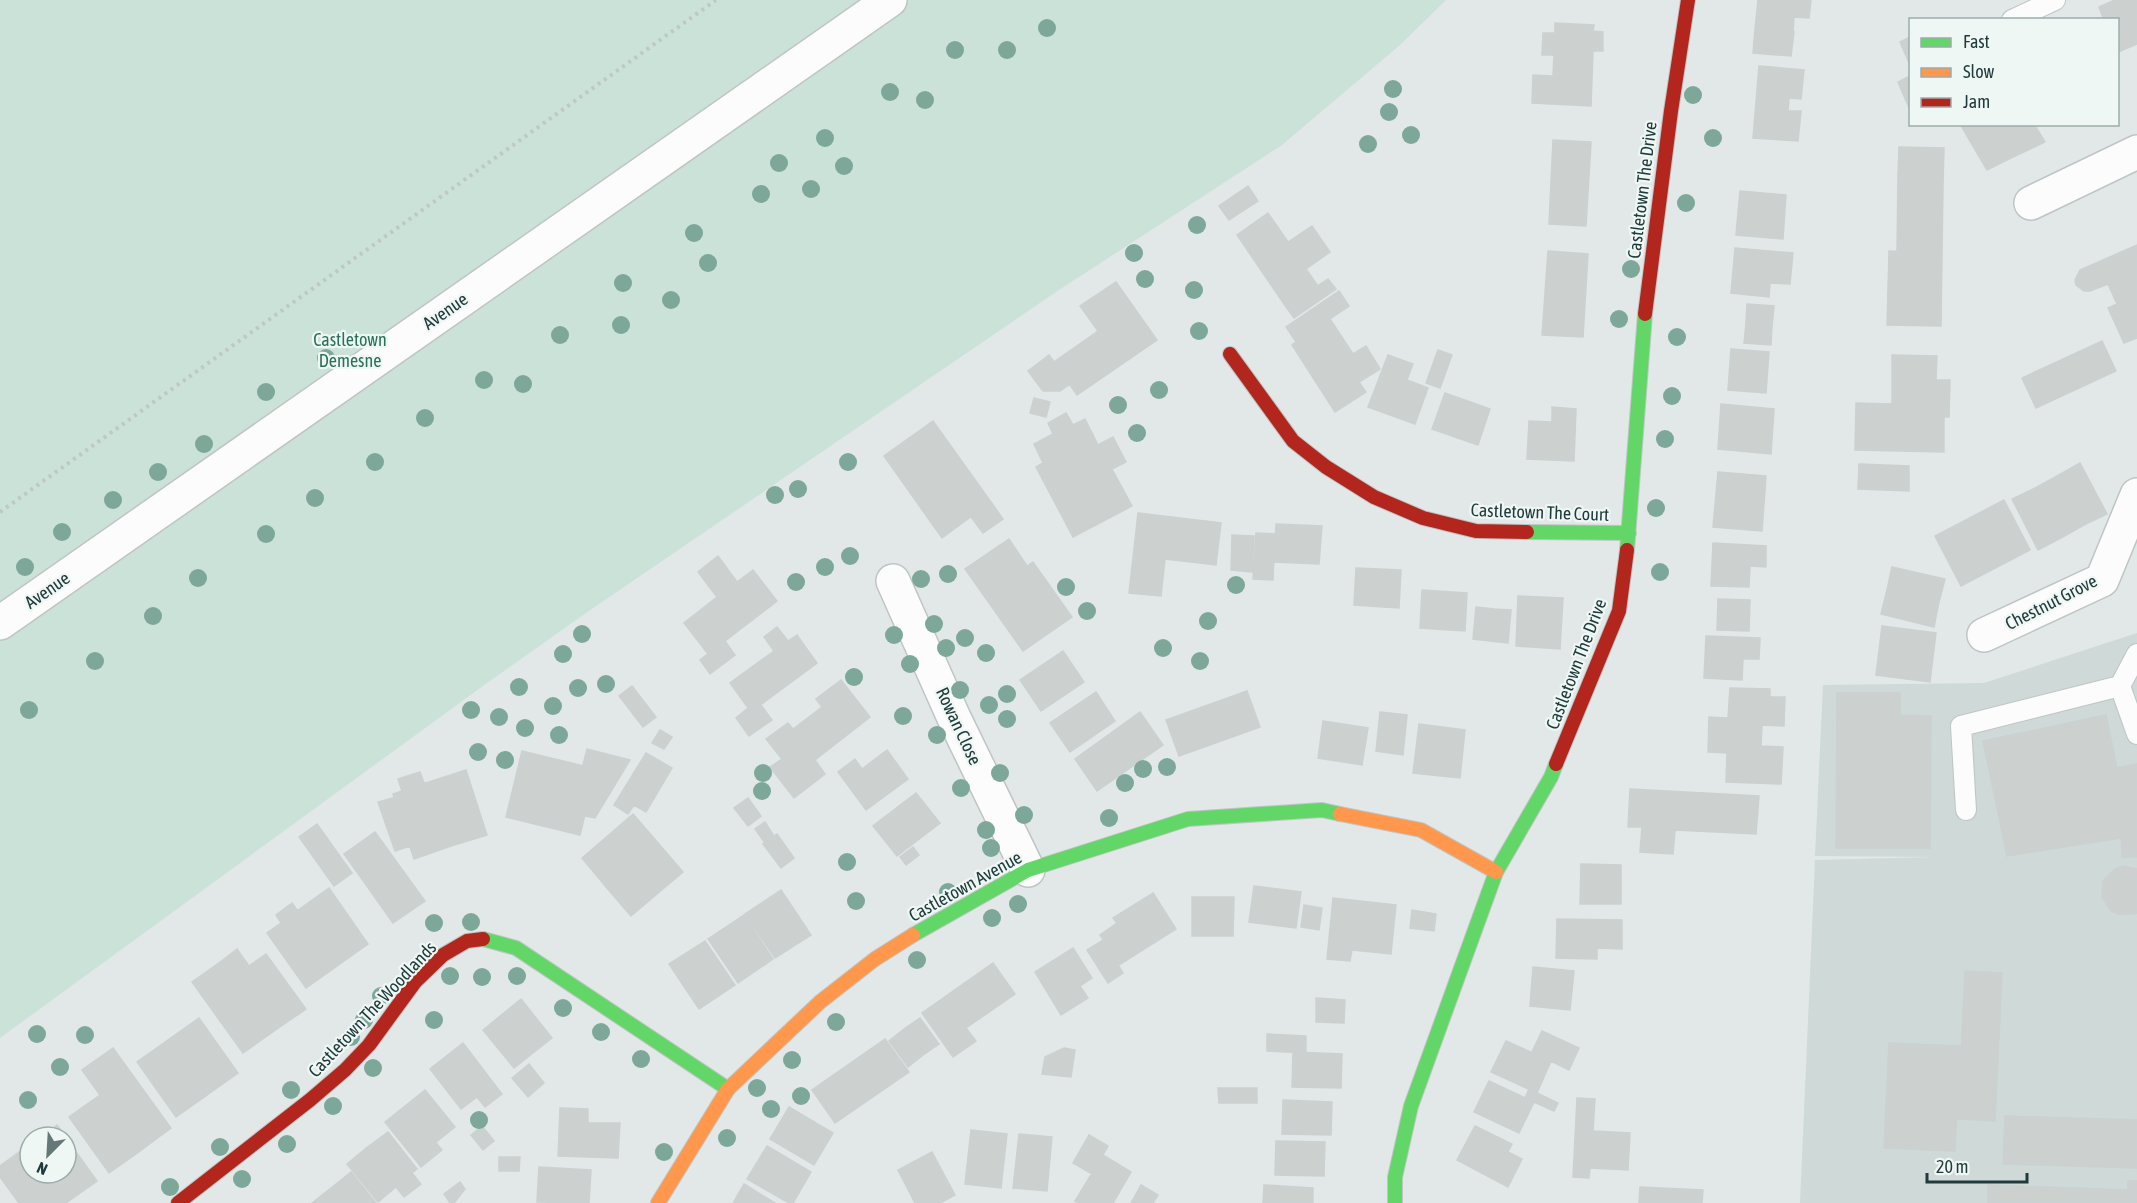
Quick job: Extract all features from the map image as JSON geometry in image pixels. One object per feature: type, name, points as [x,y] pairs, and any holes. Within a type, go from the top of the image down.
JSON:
[{"type":"street","name":"Avenue","points":[[0,623],[890,0]]},
{"type":"street","name":"Castletown The Drive","points":[[1395,1203],[1395,1177],[1411,1106],[1496,872],[1551,777],[1618,611],[1629,533],[1642,334],[1688,0]]},
{"type":"street","points":[[2031,202],[2137,152]]},
{"type":"street","name":"Castletown The Court","points":[[1230,354],[1293,441],[1326,467],[1374,497],[1423,518],[1476,531],[1629,533]]},
{"type":"street","name":"Chestnut Grove","points":[[1984,635],[2102,580],[2137,495]]},
{"type":"street","name":"Rowan Close","points":[[893,581],[954,718],[1028,870]]},
{"type":"street","name":"Castletown Avenue","points":[[658,1203],[728,1089],[820,1002],[875,959],[934,922],[1028,870],[1188,819],[1322,810],[1420,830],[1496,872]]},
{"type":"street","name":"Castletown The Woodlands","points":[[178,1203],[307,1103],[339,1074],[356,1058],[417,980],[443,954],[462,943],[481,937],[516,948],[728,1089]]},
{"type":"lane","points":[[2016,18],[2055,0]]},
{"type":"lane","points":[[2137,654],[2120,686],[2137,734]]},
{"type":"lane","points":[[1966,810],[1961,726],[2120,686]]},
{"type":"path","points":[[0,512],[716,0]]},
{"type":"shaded area","points":[[2137,633],[2137,1203],[1800,1203],[1815,860],[1934,857],[1815,856],[1823,685],[1984,683]]},
{"type":"green space","name":"Castletown Demesne","points":[[0,0],[1446,0],[1400,45],[1282,145],[1059,290],[586,613],[0,1038]]},
{"type":"building","points":[[1758,0],[1811,0],[1809,18],[1794,17],[1793,33],[1755,29]]},
{"type":"building","points":[[2115,0],[2137,0],[2137,19],[2119,27],[2119,18],[2103,18],[2099,7]]},
{"type":"building","points":[[2137,19],[2137,44],[2119,52],[2119,27]]},
{"type":"building","points":[[1555,23],[1594,25],[1593,31],[1603,32],[1603,51],[1593,51],[1591,106],[1532,103],[1533,75],[1553,76],[1554,55],[1542,55],[1543,33],[1555,33]]},
{"type":"building","points":[[1755,29],[1794,32],[1791,56],[1753,53]]},
{"type":"building","points":[[1909,38],[1909,63],[1900,42]]},
{"type":"building","points":[[1759,66],[1804,70],[1801,99],[1789,98],[1788,111],[1801,111],[1798,141],[1753,138]]},
{"type":"building","points":[[1909,76],[1909,108],[1898,82]]},
{"type":"building","points":[[1961,126],[1990,126],[2009,159],[1987,170]]},
{"type":"building","points":[[1990,126],[2035,126],[2045,142],[2009,159]]},
{"type":"building","points":[[1553,140],[1591,142],[1586,226],[1549,224]]},
{"type":"building","points":[[1899,147],[1944,148],[1943,184],[1898,176]]},
{"type":"building","points":[[1898,176],[1943,184],[1942,253],[1897,252]]},
{"type":"building","points":[[1248,186],[1258,201],[1229,220],[1219,206]]},
{"type":"building","points":[[1740,191],[1786,195],[1783,239],[1736,235]]},
{"type":"building","points":[[1268,213],[1288,242],[1312,226],[1330,252],[1306,269],[1318,286],[1286,307],[1237,235]]},
{"type":"building","points":[[2137,245],[2137,338],[2124,343],[2108,308],[2117,304],[2108,284],[2084,291],[2076,285],[2075,280],[2080,270]]},
{"type":"building","points":[[1735,248],[1793,253],[1790,284],[1770,283],[1769,297],[1731,293]]},
{"type":"building","points":[[1548,251],[1588,254],[1583,337],[1542,335]]},
{"type":"building","points":[[1889,251],[1942,253],[1941,326],[1887,325]]},
{"type":"building","points":[[1328,279],[1336,289],[1294,318],[1286,307]]},
{"type":"building","points":[[1116,282],[1157,340],[1077,395],[1054,362],[1098,331],[1080,306]]},
{"type":"building","points":[[1339,291],[1349,306],[1296,342],[1286,327]]},
{"type":"building","points":[[1747,304],[1774,306],[1772,326],[1746,323]]},
{"type":"building","points":[[1330,319],[1353,354],[1366,346],[1380,369],[1359,382],[1366,392],[1335,412],[1292,345]]},
{"type":"building","points":[[1746,323],[1772,326],[1771,345],[1744,343]]},
{"type":"building","points":[[2102,341],[2116,371],[2036,408],[2022,378]]},
{"type":"building","points":[[1731,349],[1769,352],[1766,393],[1728,390]]},
{"type":"building","points":[[1438,350],[1452,355],[1440,388],[1426,383]]},
{"type":"building","points":[[1049,355],[1070,384],[1060,391],[1043,391],[1028,371]]},
{"type":"building","points":[[1388,355],[1413,364],[1407,380],[1428,388],[1415,424],[1368,407]]},
{"type":"building","points":[[1892,355],[1937,356],[1936,380],[1950,380],[1949,417],[1944,417],[1944,452],[1855,450],[1856,403],[1892,404]]},
{"type":"building","points":[[1445,393],[1490,409],[1478,445],[1432,429]]},
{"type":"building","points":[[1034,398],[1050,402],[1046,417],[1030,413]]},
{"type":"building","points":[[1721,404],[1774,409],[1771,454],[1718,449]]},
{"type":"building","points":[[1552,407],[1576,409],[1574,461],[1527,459],[1529,421],[1552,422]]},
{"type":"building","points":[[1066,413],[1073,425],[1085,419],[1098,445],[1113,437],[1126,462],[1112,469],[1132,506],[1073,537],[1036,467],[1043,463],[1034,444],[1053,434],[1048,423]]},
{"type":"building","points":[[933,421],[991,502],[942,538],[884,456]]},
{"type":"building","points":[[2080,463],[2107,514],[2084,525],[2057,476]]},
{"type":"building","points":[[1859,464],[1909,466],[1909,491],[1858,489]]},
{"type":"building","points":[[1718,472],[1766,476],[1762,531],[1713,527]]},
{"type":"building","points":[[2057,476],[2084,525],[2061,538],[2035,488]]},
{"type":"building","points":[[2035,488],[2061,538],[2038,550],[2012,499]]},
{"type":"building","points":[[2004,500],[2030,550],[2007,562],[1981,512]]},
{"type":"building","points":[[991,502],[1003,519],[983,533],[971,517]]},
{"type":"building","points":[[1981,512],[2007,562],[1984,574],[1958,524]]},
{"type":"building","points":[[1138,513],[1221,523],[1216,565],[1165,559],[1161,596],[1129,593]]},
{"type":"building","points":[[1276,524],[1322,526],[1319,564],[1274,562]]},
{"type":"building","points":[[1958,524],[1984,574],[1961,586],[1935,536]]},
{"type":"building","points":[[1256,533],[1275,534],[1273,580],[1253,579]]},
{"type":"building","points":[[1232,535],[1254,536],[1252,572],[1231,570]]},
{"type":"building","points":[[1009,539],[1027,566],[1033,562],[1072,617],[1023,651],[965,569]]},
{"type":"building","points":[[1713,543],[1766,546],[1766,567],[1750,566],[1749,587],[1711,586]]},
{"type":"building","points":[[718,556],[737,582],[753,570],[777,601],[708,654],[684,623],[717,597],[698,572]]},
{"type":"building","points":[[1892,567],[1945,579],[1939,602],[1887,590]]},
{"type":"building","points":[[1356,568],[1401,570],[1399,608],[1354,605]]},
{"type":"building","points":[[1422,590],[1467,593],[1465,631],[1420,628]]},
{"type":"building","points":[[1887,590],[1939,602],[1934,627],[1881,614]]},
{"type":"building","points":[[1518,596],[1563,598],[1560,649],[1516,646]]},
{"type":"building","points":[[1718,599],[1750,600],[1749,631],[1717,630]]},
{"type":"building","points":[[1476,607],[1494,609],[1490,641],[1473,639]]},
{"type":"building","points":[[1494,609],[1511,610],[1508,643],[1490,641]]},
{"type":"building","points":[[1882,626],[1936,633],[1933,657],[1879,650]]},
{"type":"building","points":[[777,627],[788,641],[797,635],[817,663],[751,712],[730,683],[774,651],[764,637]]},
{"type":"building","points":[[1706,636],[1760,638],[1759,659],[1743,659],[1742,680],[1704,678]]},
{"type":"building","points":[[725,641],[735,655],[710,674],[700,660]]},
{"type":"building","points":[[1879,650],[1933,657],[1930,682],[1876,675]]},
{"type":"building","points":[[1063,651],[1084,682],[1041,711],[1020,680]]},
{"type":"building","points":[[841,680],[870,717],[815,760],[825,774],[794,798],[770,767],[782,759],[766,739],[788,723],[793,729],[822,707],[816,699]]},
{"type":"building","points":[[632,686],[656,717],[643,727],[619,696]]},
{"type":"building","points":[[1730,688],[1770,689],[1770,697],[1785,697],[1784,726],[1762,725],[1761,746],[1783,747],[1781,784],[1726,782],[1727,753],[1708,752],[1709,717],[1728,718]]},
{"type":"building","points":[[1247,691],[1260,727],[1179,756],[1166,720]]},
{"type":"building","points":[[1096,692],[1115,721],[1070,752],[1050,723]]},
{"type":"building","points":[[1837,693],[1900,693],[1900,715],[1931,716],[1930,848],[1836,848]]},
{"type":"building","points":[[761,705],[772,720],[749,736],[736,718],[748,708],[751,712]]},
{"type":"building","points":[[1140,712],[1163,745],[1097,791],[1075,759]]},
{"type":"building","points":[[1380,712],[1407,715],[1403,755],[1376,751]]},
{"type":"building","points":[[2106,715],[2117,768],[2137,764],[2137,857],[2122,857],[2121,838],[2007,856],[1983,741]]},
{"type":"building","points":[[1323,721],[1368,728],[1362,765],[1318,758]]},
{"type":"building","points":[[1419,724],[1465,730],[1460,778],[1413,773]]},
{"type":"building","points":[[660,730],[672,737],[664,749],[652,743]]},
{"type":"building","points":[[587,749],[630,760],[595,818],[585,816],[596,769],[583,765]]},
{"type":"building","points":[[887,750],[908,779],[866,810],[838,772],[855,759],[862,769]]},
{"type":"building","points":[[522,751],[559,760],[543,826],[506,817]]},
{"type":"building","points":[[646,753],[672,768],[646,812],[634,805],[628,814],[614,805]]},
{"type":"building","points":[[559,760],[596,769],[580,835],[543,826]]},
{"type":"building","points":[[466,770],[487,835],[451,846],[429,782]]},
{"type":"building","points":[[420,772],[424,783],[429,782],[451,846],[414,859],[393,794],[402,791],[398,779]]},
{"type":"building","points":[[1630,789],[1759,796],[1756,834],[1675,830],[1673,854],[1640,852],[1642,827],[1628,827]]},
{"type":"building","points":[[916,793],[940,823],[897,856],[873,826]]},
{"type":"building","points":[[393,798],[410,846],[395,851],[378,802]]},
{"type":"building","points":[[748,798],[761,816],[748,826],[734,808]]},
{"type":"building","points":[[633,814],[658,843],[606,887],[582,858]]},
{"type":"building","points":[[765,822],[774,836],[765,843],[755,829]]},
{"type":"building","points":[[317,824],[352,873],[334,886],[299,837]]},
{"type":"building","points":[[375,832],[425,901],[393,923],[344,854]]},
{"type":"building","points":[[777,834],[794,858],[781,868],[763,844]]},
{"type":"building","points":[[658,843],[683,872],[631,916],[606,887]]},
{"type":"building","points":[[913,847],[919,855],[906,865],[900,857]]},
{"type":"building","points":[[1581,864],[1621,865],[1621,904],[1580,904]]},
{"type":"building","points":[[2123,866],[2137,869],[2137,913],[2118,914],[2111,911],[2102,897],[2103,881],[2115,869]]},
{"type":"building","points":[[1254,886],[1301,892],[1296,928],[1249,922]]},
{"type":"building","points":[[329,888],[368,944],[337,966],[297,911]]},
{"type":"building","points":[[781,890],[811,935],[775,958],[745,914]]},
{"type":"building","points":[[1153,893],[1176,929],[1119,965],[1100,935],[1117,923],[1113,918]]},
{"type":"building","points":[[1192,897],[1234,897],[1233,936],[1192,936]]},
{"type":"building","points":[[1333,898],[1396,905],[1391,954],[1352,950],[1350,961],[1327,959]]},
{"type":"building","points":[[292,903],[337,966],[306,988],[267,933],[281,923],[276,915]]},
{"type":"building","points":[[1304,905],[1322,908],[1319,930],[1301,927]]},
{"type":"building","points":[[1412,910],[1436,914],[1434,931],[1410,928]]},
{"type":"building","points":[[744,915],[773,959],[738,983],[708,939]]},
{"type":"building","points":[[1557,919],[1622,920],[1622,949],[1597,948],[1597,959],[1556,958]]},
{"type":"building","points":[[1103,940],[1123,973],[1108,983],[1087,950]]},
{"type":"building","points":[[705,941],[735,985],[699,1009],[669,964]]},
{"type":"building","points":[[1073,948],[1092,978],[1080,986],[1088,998],[1061,1015],[1035,972]]},
{"type":"building","points":[[237,949],[249,966],[266,954],[306,1009],[274,1031],[223,960]]},
{"type":"building","points":[[223,960],[274,1031],[243,1053],[192,982]]},
{"type":"building","points":[[993,963],[1015,994],[966,1028],[976,1041],[953,1057],[922,1013]]},
{"type":"building","points":[[1533,967],[1574,971],[1570,1010],[1530,1006]]},
{"type":"building","points":[[1965,971],[2002,973],[1995,1121],[1958,1119]]},
{"type":"building","points":[[1316,998],[1345,1000],[1344,1023],[1316,1022]]},
{"type":"building","points":[[521,999],[552,1038],[514,1068],[483,1030]]},
{"type":"building","points":[[199,1018],[238,1073],[207,1095],[168,1040]]},
{"type":"building","points":[[920,1018],[939,1044],[923,1055],[904,1029]]},
{"type":"building","points":[[904,1029],[923,1055],[908,1067],[889,1041]]},
{"type":"building","points":[[1542,1031],[1579,1048],[1569,1070],[1532,1052]]},
{"type":"building","points":[[1267,1034],[1306,1036],[1306,1053],[1267,1051]]},
{"type":"building","points":[[885,1039],[909,1072],[835,1123],[812,1090]]},
{"type":"building","points":[[168,1040],[207,1095],[176,1117],[137,1062]]},
{"type":"building","points":[[1506,1041],[1551,1061],[1537,1093],[1491,1072]]},
{"type":"building","points":[[463,1043],[502,1094],[485,1107],[477,1097],[461,1109],[430,1069]]},
{"type":"building","points":[[1889,1043],[1960,1046],[1955,1151],[1884,1148]]},
{"type":"building","points":[[113,1048],[171,1128],[140,1151],[82,1070]]},
{"type":"building","points":[[1064,1048],[1075,1050],[1071,1077],[1042,1074],[1045,1057]]},
{"type":"building","points":[[1293,1052],[1342,1054],[1341,1088],[1292,1087]]},
{"type":"building","points":[[529,1064],[544,1083],[528,1097],[512,1078]]},
{"type":"building","points":[[1489,1081],[1534,1102],[1519,1133],[1474,1112]]},
{"type":"building","points":[[1218,1088],[1257,1088],[1257,1103],[1219,1103]]},
{"type":"building","points":[[1529,1089],[1558,1103],[1554,1111],[1525,1098]]},
{"type":"building","points":[[425,1090],[455,1127],[435,1143],[405,1106]]},
{"type":"building","points":[[100,1095],[140,1151],[109,1173],[78,1130],[78,1125],[75,1125],[69,1117]]},
{"type":"building","points":[[1577,1098],[1595,1099],[1593,1131],[1630,1133],[1628,1170],[1590,1168],[1589,1178],[1573,1177]]},
{"type":"building","points":[[1283,1100],[1332,1102],[1331,1135],[1282,1134]]},
{"type":"building","points":[[405,1106],[442,1150],[421,1167],[385,1122]]},
{"type":"building","points":[[789,1107],[833,1133],[814,1165],[770,1139]]},
{"type":"building","points":[[560,1108],[588,1109],[588,1123],[620,1123],[618,1158],[558,1156]]},
{"type":"building","points":[[2005,1116],[2137,1120],[2137,1168],[2003,1164]]},
{"type":"building","points":[[482,1126],[494,1141],[483,1150],[471,1135]]},
{"type":"building","points":[[1475,1126],[1512,1144],[1508,1152],[1522,1159],[1508,1187],[1457,1160]]},
{"type":"building","points":[[971,1130],[1007,1134],[1001,1188],[965,1184]]},
{"type":"building","points":[[388,1132],[417,1169],[412,1173],[421,1184],[404,1197],[365,1149]]},
{"type":"building","points":[[1019,1134],[1052,1137],[1047,1191],[1013,1188]]},
{"type":"building","points":[[1089,1135],[1108,1146],[1092,1174],[1073,1163]]},
{"type":"building","points":[[1276,1141],[1325,1142],[1324,1176],[1275,1175]]},
{"type":"building","points":[[767,1146],[811,1172],[793,1203],[789,1203],[747,1179]]},
{"type":"building","points":[[365,1149],[396,1187],[378,1202],[347,1164]]},
{"type":"building","points":[[932,1152],[955,1195],[940,1203],[915,1203],[898,1170]]},
{"type":"building","points":[[18,1153],[18,1185],[53,1185],[66,1203],[19,1203],[0,1177],[0,1166]]},
{"type":"building","points":[[78,1155],[97,1181],[66,1203],[53,1185],[78,1185]]},
{"type":"building","points":[[1103,1155],[1131,1172],[1113,1203],[1078,1203],[1075,1201]]},
{"type":"building","points":[[499,1157],[520,1157],[519,1171],[499,1171]]},
{"type":"building","points":[[539,1167],[591,1170],[589,1203],[537,1202]]},
{"type":"building","points":[[351,1172],[376,1203],[343,1203],[331,1188]]},
{"type":"building","points":[[2128,1181],[2137,1181],[2137,1203],[2128,1203]]},
{"type":"building","points":[[460,1182],[465,1189],[454,1203],[450,1203],[444,1194]]},
{"type":"building","points":[[744,1184],[775,1203],[733,1203]]},
{"type":"building","points":[[1141,1185],[1158,1195],[1153,1203],[1131,1203]]},
{"type":"building","points":[[1264,1185],[1313,1188],[1313,1203],[1263,1203]]},
{"type":"building","points":[[1988,1185],[2128,1190],[2128,1203],[1988,1203]]},
{"type":"building","points":[[1640,1187],[1703,1190],[1702,1203],[1639,1203]]},
{"type":"building","points":[[331,1188],[343,1203],[312,1203]]},
{"type":"traffic: fast","points":[[1627,550],[1645,314]]},
{"type":"traffic: fast","points":[[1527,532],[1629,533]]},
{"type":"traffic: fast","points":[[1395,1203],[1395,1177],[1411,1106],[1496,872],[1551,777],[1556,764]]},
{"type":"traffic: fast","points":[[913,935],[1028,870],[1188,819],[1322,810],[1340,814]]},
{"type":"traffic: fast","points":[[483,939],[516,948],[728,1089]]},
{"type":"traffic: slow","points":[[1340,814],[1421,830],[1496,872]]},
{"type":"traffic: slow","points":[[658,1203],[728,1089],[820,1002],[875,959],[913,935]]},
{"type":"traffic: jam","points":[[1645,314],[1688,0]]},
{"type":"traffic: jam","points":[[1230,354],[1293,441],[1326,467],[1374,497],[1423,518],[1476,531],[1527,532]]},
{"type":"traffic: jam","points":[[1556,764],[1619,611],[1627,550]]},
{"type":"traffic: jam","points":[[178,1203],[345,1070],[369,1045],[415,982],[443,955],[467,941],[483,939]]}]
